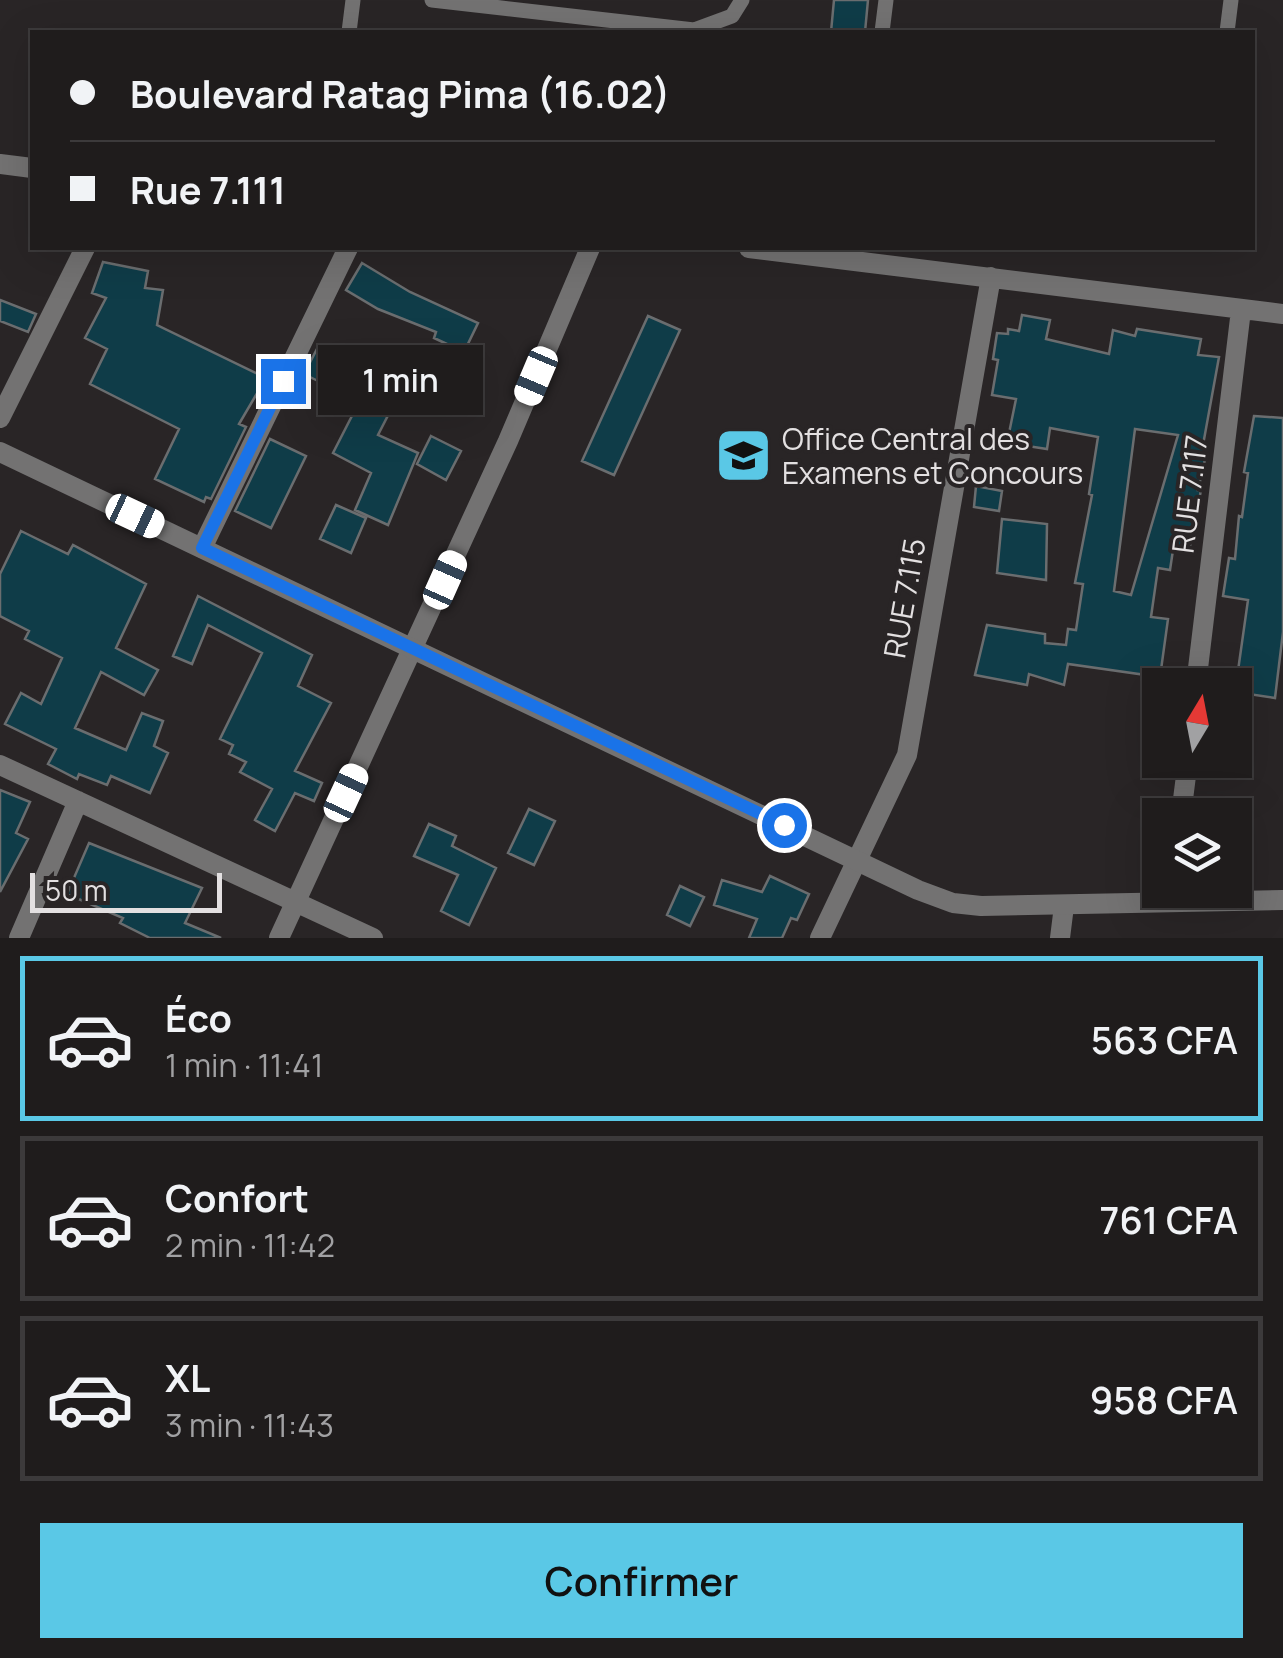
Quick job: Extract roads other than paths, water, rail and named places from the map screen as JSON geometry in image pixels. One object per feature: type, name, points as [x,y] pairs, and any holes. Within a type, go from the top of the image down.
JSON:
[{"type":"street","points":[[0,164],[30,168]]},
{"type":"street","points":[[0,418],[84,250]]},
{"type":"street","points":[[202,548],[347,250]]},
{"type":"street","points":[[278,938],[508,441],[589,250]]},
{"type":"street","points":[[765,250],[1283,314]]},
{"type":"street","name":"RUE 7.115","points":[[820,938],[907,755],[992,278]]},
{"type":"street","name":"RUE 7.117","points":[[1198,668],[1241,310]]},
{"type":"street","points":[[0,452],[918,890],[953,902],[981,906],[1064,906],[1142,899]]},
{"type":"street","points":[[0,765],[373,938]]},
{"type":"street","points":[[19,938],[78,801]]},
{"type":"street","points":[[1252,899],[1283,900]]},
{"type":"street","points":[[1060,938],[1064,906]]},
{"type":"lane","points":[[349,30],[352,0]]},
{"type":"lane","points":[[432,0],[694,30],[732,16],[742,0]]},
{"type":"lane","points":[[882,30],[886,0]]},
{"type":"lane","points":[[1227,30],[1231,0]]},
{"type":"place","name":"Office Central des Examens et Concours","points":[[743,455]]}]
